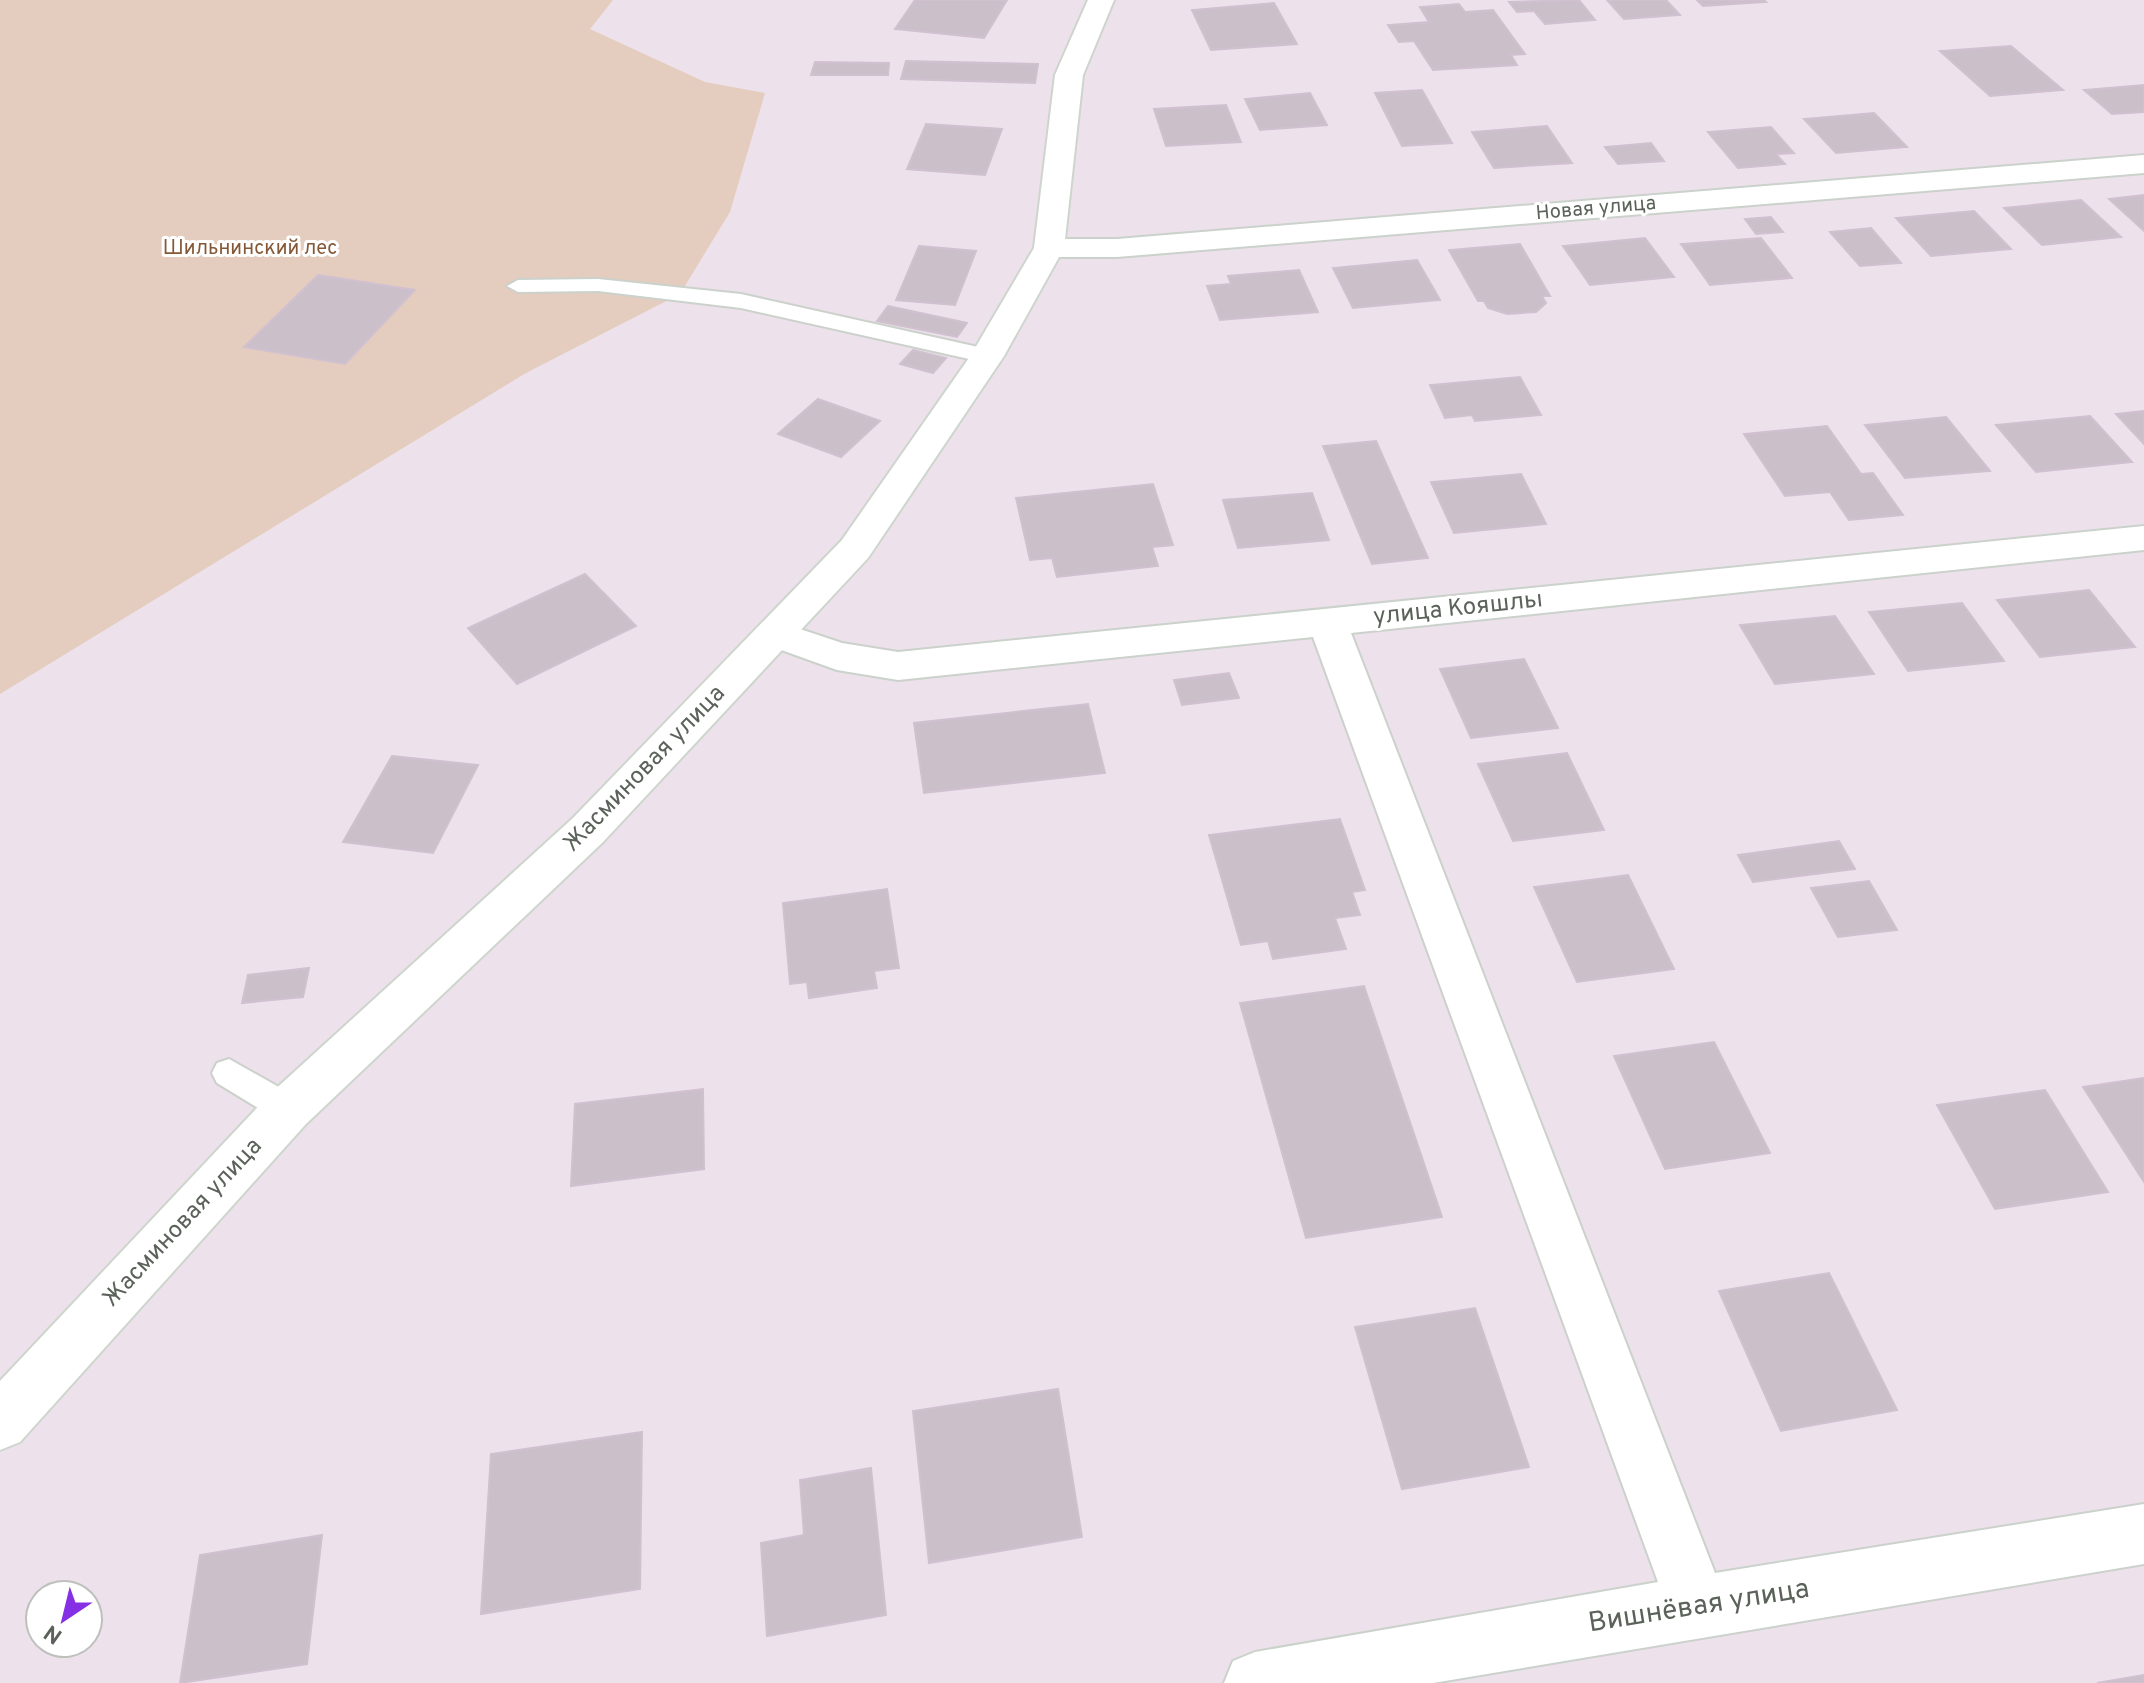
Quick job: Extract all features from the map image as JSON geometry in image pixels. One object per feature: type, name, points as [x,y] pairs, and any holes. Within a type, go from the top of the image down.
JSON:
[{"type":"street","name":"Жасминовая улица","points":[[0,1422],[288,1109],[588,830],[855,549],[987,356],[1049,248],[1069,75],[1101,0]]},
{"type":"street","name":"Новая улица","points":[[1049,248],[1133,247],[2144,164]]},
{"type":"street","name":"улица Кояшлы","points":[[776,634],[837,656],[898,666],[2144,538]]},
{"type":"street","points":[[1328,623],[1697,1606]]},
{"type":"street","name":"Вишнёвая улица","points":[[1255,1683],[1697,1606],[2144,1534]]},
{"type":"lane","points":[[518,286],[598,285],[741,301],[987,356]]},
{"type":"lane","points":[[229,1073],[288,1109]]},
{"type":"green space","name":"Шильнинский лес","points":[[0,0],[613,0],[590,29],[705,82],[765,93],[730,212],[680,294],[526,373],[0,694]]},
{"type":"building","points":[[915,0],[1007,0],[984,38],[895,29]]},
{"type":"building","points":[[1579,0],[1595,20],[1545,24],[1534,11],[1517,12],[1509,2]]},
{"type":"building","points":[[1607,0],[1666,0],[1680,15],[1624,19]]},
{"type":"building","points":[[1697,0],[1764,0],[1766,2],[1703,6]]},
{"type":"building","points":[[1274,3],[1297,44],[1211,50],[1192,10]]},
{"type":"building","points":[[1459,4],[1465,12],[1493,10],[1525,54],[1511,55],[1517,65],[1433,70],[1414,41],[1399,42],[1388,25],[1429,22],[1420,7]]},
{"type":"building","points":[[2011,46],[2063,90],[1990,96],[1940,51]]},
{"type":"building","points":[[906,61],[1038,64],[1035,83],[901,79]]},
{"type":"building","points":[[815,62],[889,63],[888,75],[811,75]]},
{"type":"building","points":[[2144,85],[2144,112],[2112,114],[2084,90]]},
{"type":"building","points":[[1422,90],[1452,143],[1402,146],[1375,93]]},
{"type":"building","points":[[1310,93],[1327,125],[1260,130],[1245,99]]},
{"type":"building","points":[[1226,105],[1241,142],[1166,146],[1154,109]]},
{"type":"building","points":[[1874,113],[1907,147],[1836,153],[1804,119]]},
{"type":"building","points":[[926,124],[1002,129],[985,175],[907,169]]},
{"type":"building","points":[[1547,126],[1572,163],[1494,168],[1472,132]]},
{"type":"building","points":[[1771,127],[1794,153],[1776,154],[1785,164],[1738,168],[1708,132]]},
{"type":"building","points":[[1651,143],[1664,161],[1618,164],[1605,147]]},
{"type":"building","points":[[2144,195],[2144,231],[2109,199]]},
{"type":"building","points":[[2081,200],[2121,237],[2042,245],[2004,208]]},
{"type":"building","points":[[1974,211],[2011,249],[1931,256],[1896,218]]},
{"type":"building","points":[[1771,217],[1783,232],[1756,234],[1745,219]]},
{"type":"building","points":[[1871,228],[1901,263],[1860,266],[1830,232]]},
{"type":"building","points":[[1645,238],[1674,277],[1590,285],[1563,246]]},
{"type":"building","points":[[1761,238],[1792,278],[1710,285],[1681,244]]},
{"type":"building","points":[[1520,244],[1550,296],[1542,296],[1546,303],[1536,312],[1507,314],[1488,308],[1484,301],[1478,301],[1449,250]]},
{"type":"building","points":[[919,246],[976,251],[955,305],[896,300]]},
{"type":"building","points":[[1417,260],[1440,300],[1353,308],[1333,268]]},
{"type":"building","points":[[1299,270],[1318,312],[1220,320],[1207,286],[1231,284],[1228,276]]},
{"type":"building","points":[[318,275],[415,290],[345,364],[244,347]]},
{"type":"building","points":[[888,306],[967,323],[957,337],[877,321]]},
{"type":"building","points":[[913,350],[946,358],[933,373],[900,364]]},
{"type":"building","points":[[1520,377],[1541,415],[1475,421],[1472,415],[1445,418],[1430,385]]},
{"type":"building","points":[[818,399],[880,421],[841,457],[778,434]]},
{"type":"building","points":[[2144,411],[2144,444],[2116,414]]},
{"type":"building","points":[[2090,416],[2132,462],[2036,472],[1996,425]]},
{"type":"building","points":[[1946,417],[1990,471],[1905,478],[1865,425]]},
{"type":"building","points":[[1827,426],[1861,474],[1873,473],[1903,515],[1849,520],[1830,492],[1785,496],[1744,434]]},
{"type":"building","points":[[1376,441],[1428,558],[1372,564],[1323,446]]},
{"type":"building","points":[[1521,474],[1546,524],[1454,533],[1431,482]]},
{"type":"building","points":[[1153,484],[1173,545],[1152,547],[1158,566],[1057,577],[1052,558],[1030,560],[1016,498]]},
{"type":"building","points":[[1312,493],[1329,540],[1238,548],[1223,500]]},
{"type":"building","points":[[585,574],[636,626],[517,684],[468,628]]},
{"type":"building","points":[[2089,590],[2135,647],[2040,657],[1997,600]]},
{"type":"building","points":[[1962,603],[2004,661],[1908,671],[1869,612]]},
{"type":"building","points":[[1835,616],[1874,674],[1775,684],[1740,625]]},
{"type":"building","points":[[1524,659],[1558,728],[1471,738],[1440,669]]},
{"type":"building","points":[[1229,673],[1239,698],[1182,705],[1174,680]]},
{"type":"building","points":[[1088,704],[1105,773],[924,793],[914,723]]},
{"type":"building","points":[[1567,753],[1604,830],[1513,841],[1478,764]]},
{"type":"building","points":[[392,756],[478,765],[433,853],[343,842]]},
{"type":"building","points":[[1340,819],[1365,890],[1352,892],[1360,915],[1335,918],[1346,949],[1273,959],[1268,941],[1241,945],[1209,835]]},
{"type":"building","points":[[1839,841],[1855,869],[1753,882],[1738,855]]},
{"type":"building","points":[[1628,875],[1674,969],[1577,982],[1534,887]]},
{"type":"building","points":[[1869,881],[1897,930],[1838,937],[1811,888]]},
{"type":"building","points":[[887,889],[899,968],[874,971],[877,988],[809,998],[807,982],[790,984],[783,903]]},
{"type":"building","points":[[309,968],[303,997],[242,1003],[248,975]]},
{"type":"building","points":[[1364,986],[1442,1217],[1306,1238],[1240,1003]]},
{"type":"building","points":[[1714,1042],[1770,1153],[1665,1169],[1614,1056]]},
{"type":"building","points":[[2144,1078],[2144,1182],[2083,1087]]},
{"type":"building","points":[[703,1089],[704,1169],[571,1186],[575,1104]]},
{"type":"building","points":[[2045,1090],[2108,1192],[1995,1209],[1937,1105]]},
{"type":"building","points":[[1829,1273],[1897,1410],[1781,1431],[1719,1291]]},
{"type":"building","points":[[1475,1308],[1529,1467],[1402,1489],[1355,1327]]},
{"type":"building","points":[[1058,1389],[1082,1537],[929,1563],[913,1411]]},
{"type":"building","points":[[642,1432],[640,1589],[481,1614],[491,1454]]},
{"type":"building","points":[[871,1468],[886,1615],[767,1636],[761,1543],[804,1535],[800,1480]]},
{"type":"building","points":[[322,1535],[307,1664],[180,1683],[200,1555]]},
{"type":"building","points":[[2144,1675],[2144,1683],[2097,1683]]}]
